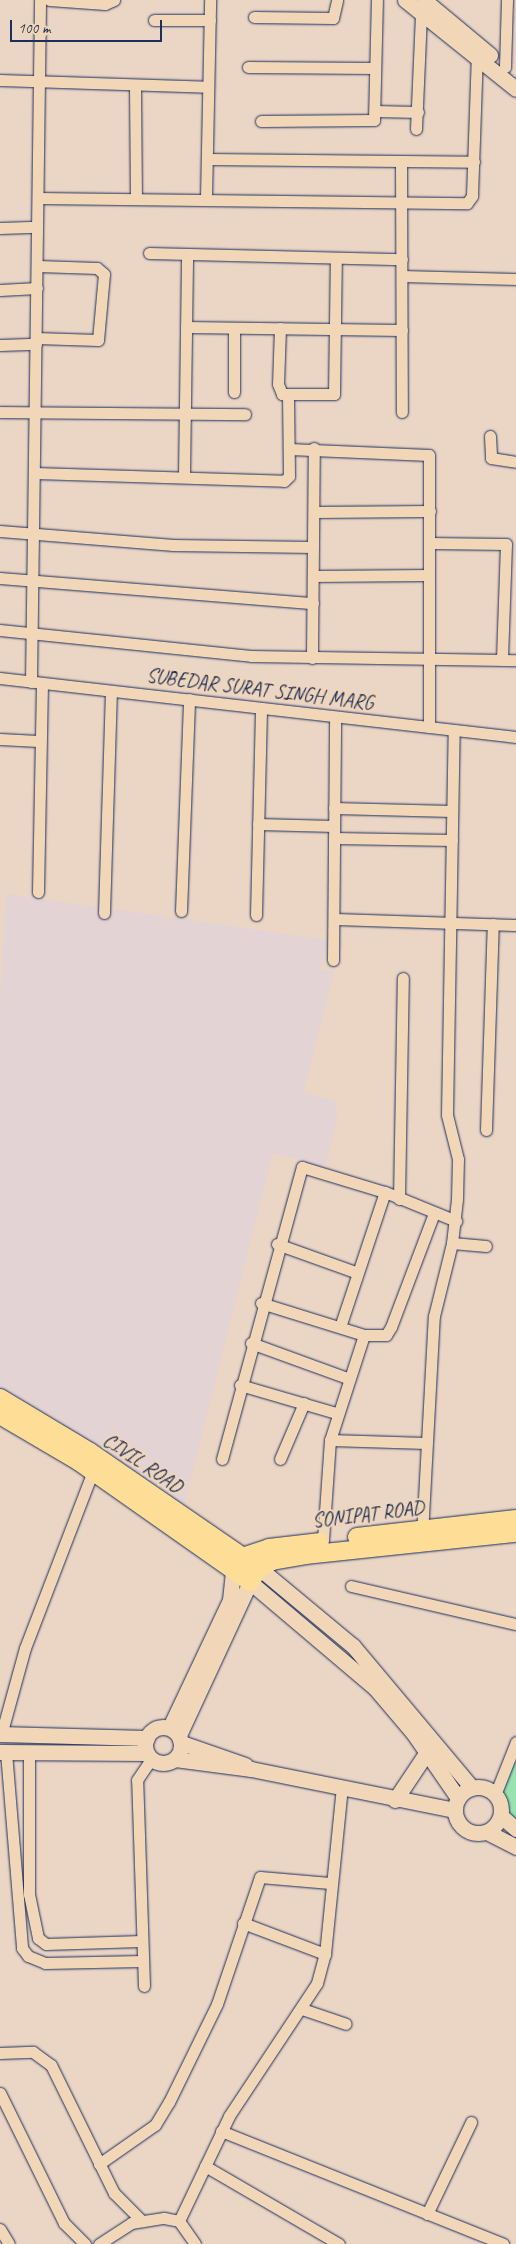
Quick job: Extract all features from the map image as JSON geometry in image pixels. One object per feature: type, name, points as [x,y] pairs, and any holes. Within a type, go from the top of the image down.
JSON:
[{"type":"main road","name":"CIVIL ROAD","points":[[0,1398],[90,1452],[238,1564]]},
{"type":"main road","name":"CIVIL ROAD","points":[[0,1415],[93,1471],[254,1575]]},
{"type":"main road","name":"SONIPAT ROAD","points":[[254,1575],[305,1555],[516,1519]]},
{"type":"main road","name":"SONIPAT ROAD","points":[[238,1564],[269,1548],[323,1542],[422,1535],[516,1534]]},
{"type":"street","points":[[38,892],[38,741],[32,631],[40,0]]},
{"type":"street","points":[[49,0],[114,0]]},
{"type":"street","points":[[206,198],[210,0]]},
{"type":"street","points":[[254,17],[333,18],[337,0]]},
{"type":"street","points":[[261,121],[366,123],[374,120],[377,0]]},
{"type":"street","points":[[405,0],[425,7],[513,79]]},
{"type":"street","points":[[508,0],[513,79]]},
{"type":"street","points":[[416,129],[425,7]]},
{"type":"street","points":[[154,20],[210,20]]},
{"type":"street","points":[[38,198],[206,198],[467,203],[472,196],[477,50]]},
{"type":"street","points":[[248,67],[375,68]]},
{"type":"street","points":[[0,80],[39,84],[207,87]]},
{"type":"street","points":[[135,86],[136,198]]},
{"type":"street","points":[[375,111],[418,112]]},
{"type":"street","points":[[206,158],[474,162]]},
{"type":"street","points":[[401,160],[402,412]]},
{"type":"street","points":[[0,228],[37,227]]},
{"type":"street","points":[[150,253],[402,259]]},
{"type":"street","points":[[184,476],[187,254]]},
{"type":"street","points":[[288,396],[334,394],[336,258]]},
{"type":"street","points":[[0,346],[36,341],[98,340],[104,274],[97,268],[38,266]]},
{"type":"street","points":[[402,276],[516,279]]},
{"type":"street","points":[[0,290],[37,288]]},
{"type":"street","points":[[186,327],[402,330]]},
{"type":"street","points":[[234,328],[234,392]]},
{"type":"street","points":[[35,473],[184,476],[284,481],[289,476],[288,396],[278,384],[280,328]]},
{"type":"street","points":[[0,412],[245,414]]},
{"type":"street","points":[[490,436],[491,458],[516,462]]},
{"type":"street","points":[[288,449],[314,448],[429,455],[429,727]]},
{"type":"street","points":[[312,658],[314,448]]},
{"type":"street","points":[[314,512],[430,511]]},
{"type":"street","points":[[0,532],[34,531],[173,545],[314,547]]},
{"type":"street","points":[[430,543],[506,544],[502,660]]},
{"type":"street","points":[[313,576],[429,575]]},
{"type":"street","points":[[0,578],[313,604]]},
{"type":"street","points":[[0,630],[32,631],[252,656],[516,660]]},
{"type":"street","name":"SUBEDAR SURAT SINGH MARG","points":[[0,678],[516,737]]},
{"type":"street","points":[[104,913],[111,692]]},
{"type":"street","points":[[181,911],[189,700]]},
{"type":"street","points":[[256,915],[261,709]]},
{"type":"street","points":[[333,960],[335,717]]},
{"type":"street","points":[[422,1535],[434,1316],[456,1221],[458,1159],[447,1115],[454,730]]},
{"type":"street","points":[[0,738],[38,741]]},
{"type":"street","points":[[334,808],[452,811]]},
{"type":"street","points":[[258,824],[334,826]]},
{"type":"street","points":[[334,838],[452,840]]},
{"type":"street","points":[[334,920],[516,925]]},
{"type":"street","points":[[486,1130],[493,924]]},
{"type":"street","points":[[399,1200],[403,978]]},
{"type":"street","points":[[222,1459],[277,1244],[302,1167],[385,1192],[399,1200],[456,1221]]},
{"type":"street","points":[[340,1327],[355,1272],[385,1192]]},
{"type":"street","points":[[261,1303],[364,1335],[386,1335],[391,1327],[434,1213]]},
{"type":"street","points":[[277,1244],[355,1272]]},
{"type":"street","points":[[452,1244],[486,1246]]},
{"type":"street","points":[[323,1542],[330,1440],[347,1378],[364,1335]]},
{"type":"street","points":[[251,1343],[347,1378]]},
{"type":"street","points":[[240,1385],[336,1413]]},
{"type":"street","points":[[280,1459],[304,1403]]},
{"type":"street","points":[[330,1440],[426,1444]]},
{"type":"street","points":[[93,1471],[25,1648],[1,1734],[148,1749],[161,1763],[175,1759],[251,1769],[395,1800],[456,1804],[472,1788]]},
{"type":"street","points":[[175,1759],[177,1735],[230,1600],[238,1564]]},
{"type":"street","points":[[177,1735],[254,1575]]},
{"type":"street","points":[[254,1575],[342,1656],[426,1752],[456,1804],[463,1829],[487,1832],[516,1847]]},
{"type":"street","points":[[254,1575],[353,1646],[472,1788],[495,1795]]},
{"type":"street","points":[[351,1586],[516,1624]]},
{"type":"street","points":[[144,1986],[137,1780],[154,1729],[177,1735],[251,1769]]},
{"type":"street","points":[[516,1742],[495,1795],[500,1816],[516,1829]]},
{"type":"street","points":[[142,1961],[45,1963],[28,1956],[22,1948],[3,1752],[29,1753],[148,1749]]},
{"type":"street","points":[[395,1800],[426,1752]]},
{"type":"street","points":[[29,1753],[29,1894],[38,1938],[46,1944],[141,1941]]},
{"type":"street","points":[[179,2221],[221,2132],[317,1983],[324,1954],[330,1883],[342,1788]]},
{"type":"street","points":[[487,1832],[500,1816]]},
{"type":"street","points":[[99,2164],[155,2125],[217,2004],[260,1877],[330,1883]]},
{"type":"street","points":[[243,1923],[324,1954]]},
{"type":"street","points":[[302,2009],[346,2024]]},
{"type":"street","points":[[0,2053],[33,2052],[51,2065],[114,2194],[142,2221]]},
{"type":"street","points":[[0,2093],[64,2223],[85,2244]]},
{"type":"street","points":[[427,2214],[471,2122]]},
{"type":"street","points":[[221,2132],[503,2244]]},
{"type":"street","points":[[205,2166],[339,2244]]},
{"type":"street","points":[[98,2244],[142,2221],[164,2218],[179,2221],[195,2244]]},
{"type":"street","points":[[0,2230],[9,2244]]},
{"type":"shaded area","points":[[6,894],[328,940],[320,969],[334,973],[303,1092],[336,1102],[337,1120],[325,1167],[273,1153],[184,1505],[33,1406],[0,1390],[0,1000]]},
{"type":"green space","points":[[516,1740],[516,1829],[501,1816],[498,1798]]}]
